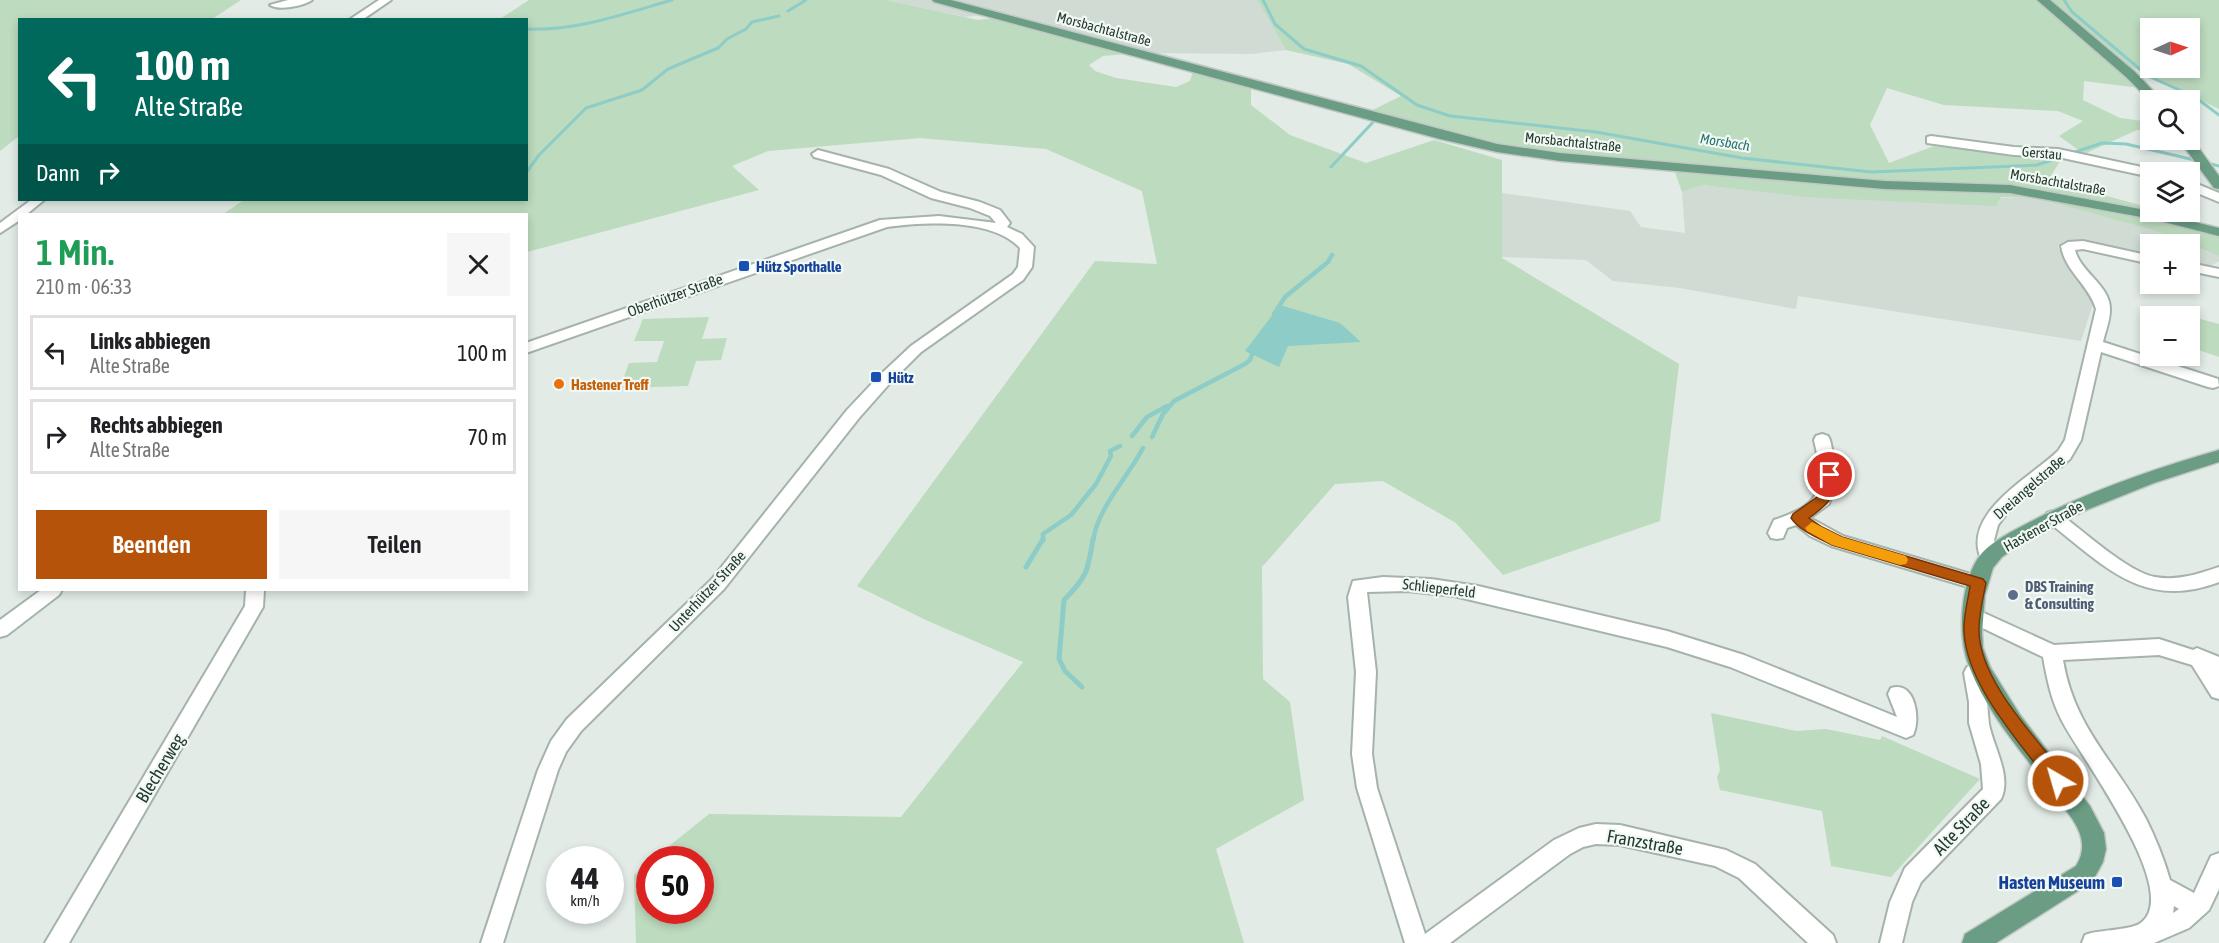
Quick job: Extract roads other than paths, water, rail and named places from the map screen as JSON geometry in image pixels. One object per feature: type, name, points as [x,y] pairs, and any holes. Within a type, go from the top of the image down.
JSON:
[{"type":"main road","name":"Morsbachtalstraße","points":[[938,0],[1489,146],[1560,157],[1884,185],[2003,188],[2152,214],[2219,232]]},
{"type":"main road","points":[[2043,0],[2146,90]]},
{"type":"main road","points":[[2193,150],[2219,185]]},
{"type":"main road","name":"Hastener Straße","points":[[1974,943],[2084,874],[2092,862],[2094,841],[2082,813],[2000,702],[1980,668],[1973,648],[1971,629],[1978,583],[1989,558],[2004,545],[2053,517],[2146,478],[2219,456]]},
{"type":"street","points":[[275,5],[306,0]]},
{"type":"street","points":[[357,18],[386,0]]},
{"type":"street","name":"Gerstau","points":[[1931,140],[2014,151],[2058,153],[2140,171]]},
{"type":"street","points":[[818,154],[885,172],[936,195],[995,213],[1002,219],[1000,227]]},
{"type":"street","points":[[2200,189],[2219,198]]},
{"type":"street","points":[[21,213],[37,201]]},
{"type":"street","points":[[0,229],[18,215]]},
{"type":"street","name":"Oberhützer Straße","points":[[528,347],[878,225],[899,221],[929,220],[1000,227]]},
{"type":"street","name":"Unterhützer Straße","points":[[492,943],[548,770],[558,747],[574,725],[723,578],[853,414],[885,379],[916,349],[1023,272],[1027,247],[1021,239],[1000,227]]},
{"type":"street","name":"Dreiangelstraße","points":[[1989,558],[1984,542],[1992,518],[2003,506],[2053,468],[2069,452],[2103,309],[2102,300],[2073,259],[2068,246],[2083,245],[2140,258]]},
{"type":"street","points":[[2200,269],[2219,273]]},
{"type":"street","points":[[2095,345],[2213,383]]},
{"type":"street","points":[[1777,533],[1780,524],[1798,518],[1823,500],[1830,475],[1822,440]]},
{"type":"street","points":[[2053,517],[2140,579],[2149,583],[2198,581],[2219,574]]},
{"type":"street","points":[[1798,518],[1816,531],[1837,541],[1978,583]]},
{"type":"street","name":"Schlieperfeld","points":[[1416,943],[1366,788],[1362,754],[1366,672],[1357,597],[1359,585],[1398,583],[1444,586],[1490,595],[1659,637],[1736,661],[1866,715],[1906,729],[1908,722],[1904,703],[1898,694]]},
{"type":"street","points":[[0,630],[52,591]]},
{"type":"street","name":"Blecherweg","points":[[56,943],[249,617],[254,607],[255,591]]},
{"type":"street","points":[[1973,615],[2052,653],[2159,647],[2219,664]]},
{"type":"street","points":[[2052,653],[2057,689],[2065,707],[2079,733],[2129,809],[2158,868],[2163,907],[2159,919],[2146,935]]},
{"type":"street","points":[[2197,656],[2219,691]]},
{"type":"street","name":"Alte Straße","points":[[1891,943],[1901,902],[1913,875],[1994,792],[1991,764],[1979,723],[1979,702],[1974,673],[1980,668]]},
{"type":"street","name":"Franzstraße","points":[[1431,943],[1562,847],[1579,838],[1596,834],[1620,835],[1718,856],[1747,871],[1825,943]]},
{"type":"street","points":[[2093,943],[2146,935],[2188,916],[2197,907],[2219,863]]},
{"type":"street","points":[[2161,887],[2197,907]]},
{"type":"water","points":[[1280,305],[1340,323],[1361,342],[1288,346],[1279,367],[1245,351]]},
{"type":"waterway","points":[[528,29],[582,24],[672,0]]},
{"type":"waterway","points":[[788,11],[806,0]]},
{"type":"waterway","name":"Morsbach","points":[[1263,0],[1275,24],[1304,49],[1361,66],[1417,105],[1450,116],[1596,132],[1742,158],[1871,172],[2037,165],[2102,143],[2126,144],[2199,161]]},
{"type":"waterway","points":[[2064,0],[2072,12],[2148,76],[2195,97],[2219,115]]},
{"type":"waterway","points":[[528,170],[539,155],[586,108],[642,90],[668,69],[718,48],[727,39],[746,29],[752,22],[779,16]]},
{"type":"waterway","points":[[1331,167],[1375,120]]},
{"type":"waterway","name":"Morsbach","points":[[2207,163],[2219,166]]},
{"type":"waterway","points":[[1274,314],[1285,297],[1328,262],[1332,255]]},
{"type":"waterway","points":[[1152,437],[1163,414],[1174,401],[1245,364],[1250,360],[1254,349]]},
{"type":"waterway","points":[[1132,436],[1147,417],[1167,406]]},
{"type":"waterway","points":[[1043,539],[1043,534],[1071,515],[1096,484],[1111,456],[1110,451],[1120,446]]},
{"type":"waterway","points":[[1093,541],[1100,517],[1143,448]]},
{"type":"waterway","points":[[1026,567],[1043,539]]},
{"type":"waterway","points":[[1082,687],[1065,671],[1059,659],[1064,600],[1078,585],[1085,573],[1093,539]]},
{"type":"place","name":"Hütz Sporthalle","points":[[744,266]]},
{"type":"place","name":"Hütz","points":[[876,377]]},
{"type":"place","name":"Hastener Treff","points":[[559,384]]},
{"type":"place","name":"DBS Training & Consulting","points":[[2013,595]]},
{"type":"place","name":"Hasten Museum","points":[[2117,882]]}]
